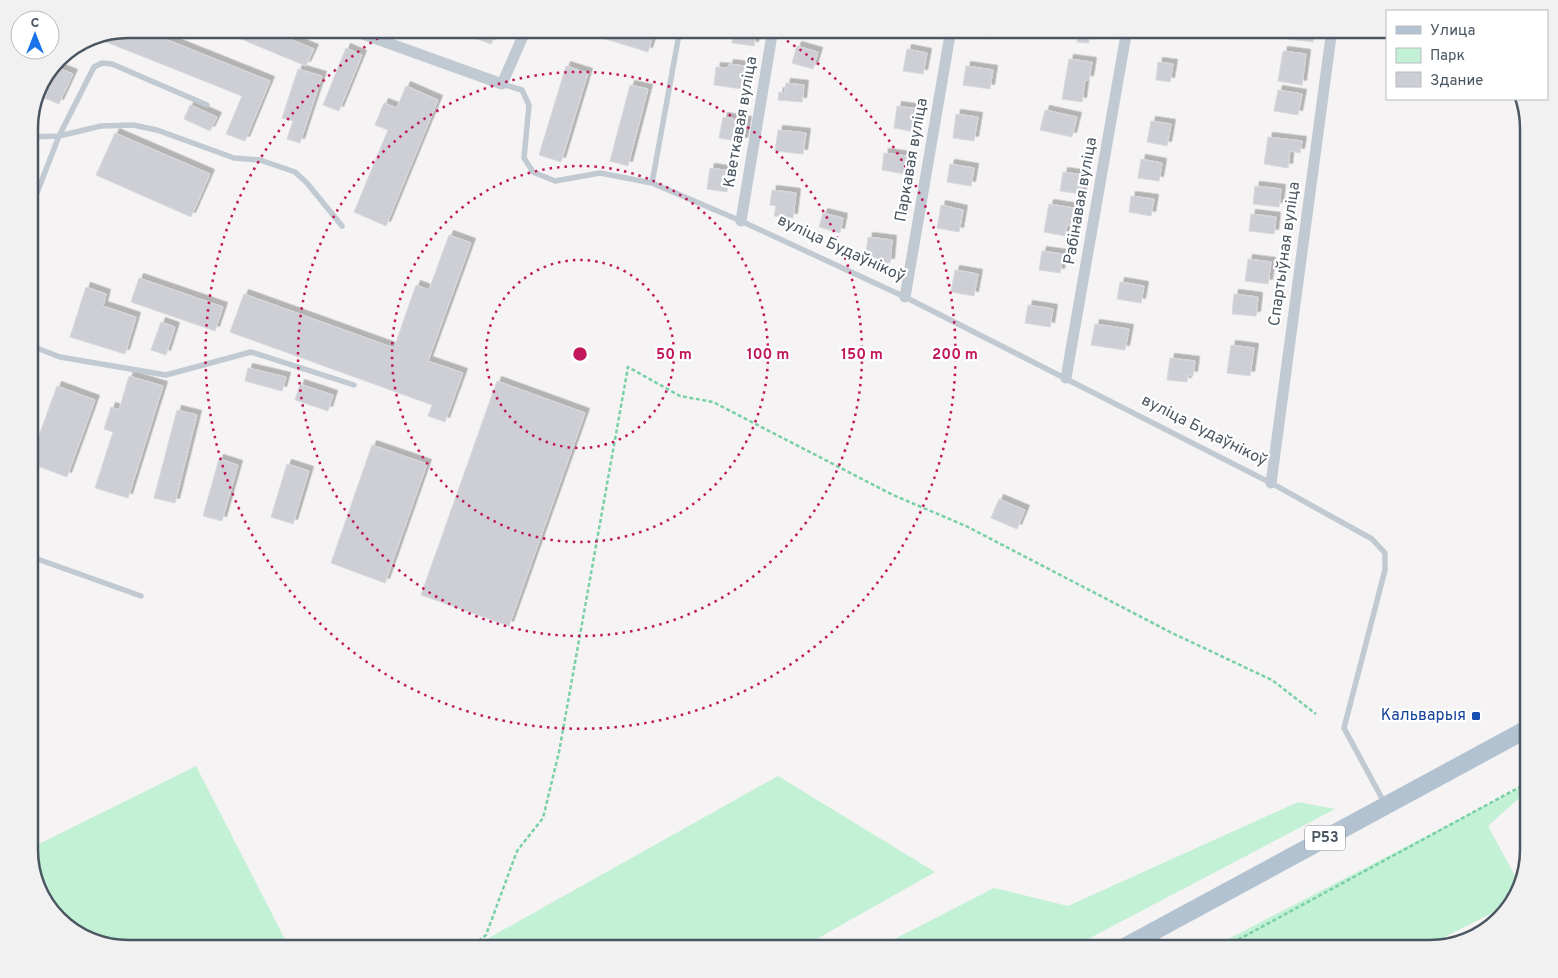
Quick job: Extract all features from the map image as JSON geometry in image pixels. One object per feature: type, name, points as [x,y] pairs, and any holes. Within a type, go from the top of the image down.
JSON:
[{"type":"main road","name":"Р53","points":[[1138,940],[1520,733]]},
{"type":"street","points":[[374,38],[502,84],[522,38]]},
{"type":"street","name":"Кветкавая вуліца","points":[[741,221],[772,38]]},
{"type":"street","name":"Паркавая вуліца","points":[[905,297],[949,38]]},
{"type":"street","name":"Рабінавая вуліца","points":[[1066,378],[1125,38]]},
{"type":"street","name":"Спартыўная вуліца","points":[[1271,484],[1331,38]]},
{"type":"lane","points":[[652,183],[678,38]]},
{"type":"lane","points":[[38,191],[60,136],[94,67],[102,63],[112,64],[207,105]]},
{"type":"lane","name":"вуліца Будаўнікоў","points":[[502,84],[522,90],[528,105],[524,158],[533,172],[555,181],[600,173],[652,183],[741,221],[905,297],[1066,378],[1271,484],[1372,539],[1385,553],[1385,570],[1344,728],[1386,805]]},
{"type":"lane","points":[[38,137],[60,136],[102,126],[133,125],[157,130],[234,158],[260,160],[282,166],[294,172],[307,183],[342,226]]},
{"type":"lane","points":[[38,348],[60,357],[166,375],[251,352],[354,385]]},
{"type":"lane","points":[[38,559],[141,596]]},
{"type":"path","points":[[480,940],[486,935],[517,851],[543,818],[559,752],[628,367],[680,396],[713,402],[893,495],[966,526],[1163,629],[1272,680],[1316,714]]},
{"type":"path","points":[[1238,940],[1520,787]]},
{"type":"green space","points":[[196,766],[285,940],[116,940],[99,936],[73,922],[56,905],[44,885],[39,868],[38,845]]},
{"type":"green space","points":[[778,776],[935,872],[815,940],[485,940]]},
{"type":"green space","points":[[1520,788],[1520,797],[1488,826],[1516,878],[1514,885],[1498,910],[1439,940],[1226,940]]},
{"type":"green space","points":[[1298,802],[1335,809],[1086,940],[893,940],[994,888],[1068,906]]},
{"type":"building","points":[[116,38],[162,38],[270,81],[245,141],[226,134],[242,96],[104,41]]},
{"type":"building","points":[[239,38],[287,38],[314,49],[306,66]]},
{"type":"building","points":[[474,38],[493,38],[491,44]]},
{"type":"building","points":[[602,38],[652,38],[648,52]]},
{"type":"building","points":[[733,38],[755,38],[754,46],[732,43]]},
{"type":"building","points":[[1078,38],[1089,38],[1089,43],[1077,42]]},
{"type":"building","points":[[1287,38],[1313,38],[1313,42]]},
{"type":"building","points":[[797,46],[818,52],[813,69],[792,63]]},
{"type":"building","points":[[346,48],[362,55],[339,111],[323,105]]},
{"type":"building","points":[[907,49],[927,53],[923,74],[903,71]]},
{"type":"building","points":[[1283,51],[1306,54],[1302,85],[1278,81]]},
{"type":"building","points":[[1069,59],[1092,62],[1089,80],[1085,80],[1082,102],[1062,99]]},
{"type":"building","points":[[1158,62],[1173,64],[1170,82],[1156,80]]},
{"type":"building","points":[[729,64],[745,66],[742,89],[714,85],[716,67],[728,68]]},
{"type":"building","points":[[566,66],[588,73],[561,162],[539,155]]},
{"type":"building","points":[[966,66],[993,70],[990,89],[963,85]]},
{"type":"building","points":[[60,69],[73,74],[59,104],[43,97]]},
{"type":"building","points":[[298,69],[322,76],[300,143],[287,139],[293,121],[282,118]]},
{"type":"building","points":[[786,83],[804,85],[802,102],[778,100],[779,92],[785,93]]},
{"type":"building","points":[[630,85],[648,89],[628,166],[610,161]]},
{"type":"building","points":[[406,86],[438,100],[386,226],[354,212],[388,130],[375,125],[384,103],[397,108]]},
{"type":"building","points":[[1278,90],[1302,94],[1298,115],[1274,111]]},
{"type":"building","points":[[190,105],[217,117],[210,131],[184,119]]},
{"type":"building","points":[[897,106],[918,109],[915,132],[894,128]]},
{"type":"building","points":[[1045,110],[1077,117],[1072,137],[1040,130]]},
{"type":"building","points":[[956,114],[978,117],[974,141],[953,138]]},
{"type":"building","points":[[723,117],[747,121],[743,142],[719,138]]},
{"type":"building","points":[[1151,121],[1171,124],[1167,146],[1147,142]]},
{"type":"building","points":[[778,130],[806,133],[803,154],[775,151]]},
{"type":"building","points":[[115,133],[210,174],[191,217],[96,175]]},
{"type":"building","points":[[1268,137],[1302,141],[1300,153],[1290,151],[1288,168],[1264,164]]},
{"type":"building","points":[[884,153],[907,156],[904,174],[882,170]]},
{"type":"building","points":[[1141,159],[1162,163],[1159,181],[1138,178]]},
{"type":"building","points":[[950,164],[974,168],[971,186],[947,182]]},
{"type":"building","points":[[710,168],[730,171],[727,192],[707,189]]},
{"type":"building","points":[[1063,172],[1084,175],[1082,194],[1060,191]]},
{"type":"building","points":[[1255,186],[1281,189],[1279,207],[1253,204]]},
{"type":"building","points":[[772,190],[796,193],[793,218],[774,216],[776,206],[770,205]]},
{"type":"building","points":[[1131,196],[1154,199],[1151,216],[1129,212]]},
{"type":"building","points":[[1049,204],[1074,208],[1071,225],[1067,225],[1065,236],[1044,232]]},
{"type":"building","points":[[941,205],[963,210],[959,232],[937,228]]},
{"type":"building","points":[[823,213],[843,218],[840,233],[819,227]]},
{"type":"building","points":[[1251,214],[1276,217],[1274,234],[1249,231]]},
{"type":"building","points":[[449,235],[471,243],[428,361],[463,373],[445,422],[428,416],[432,405],[230,332],[244,294],[394,348],[416,285],[429,290]]},
{"type":"building","points":[[868,237],[892,240],[890,263],[865,261]]},
{"type":"building","points":[[1042,251],[1063,254],[1060,273],[1039,270]]},
{"type":"building","points":[[1248,259],[1271,262],[1268,284],[1245,281]]},
{"type":"building","points":[[955,270],[978,274],[974,296],[951,292]]},
{"type":"building","points":[[139,278],[223,307],[215,331],[131,302]]},
{"type":"building","points":[[1120,282],[1144,286],[1141,303],[1117,299]]},
{"type":"building","points":[[86,287],[106,294],[103,306],[136,317],[125,354],[70,337]]},
{"type":"building","points":[[1234,294],[1258,297],[1256,316],[1232,314]]},
{"type":"building","points":[[1028,305],[1053,309],[1050,327],[1025,323]]},
{"type":"building","points":[[161,322],[175,327],[166,355],[151,350]]},
{"type":"building","points":[[1095,324],[1129,329],[1125,350],[1091,345]]},
{"type":"building","points":[[1231,345],[1254,348],[1250,376],[1227,373]]},
{"type":"building","points":[[1170,358],[1195,361],[1193,376],[1188,375],[1187,382],[1167,380]]},
{"type":"building","points":[[248,368],[286,377],[282,391],[245,381]]},
{"type":"building","points":[[129,376],[163,386],[128,498],[95,488],[113,432],[104,429],[111,407],[119,410]]},
{"type":"building","points":[[497,381],[585,413],[509,626],[421,595]]},
{"type":"building","points":[[300,384],[333,395],[328,411],[295,400]]},
{"type":"building","points":[[57,386],[95,400],[67,477],[38,466],[38,438]]},
{"type":"building","points":[[177,410],[197,415],[175,503],[154,498]]},
{"type":"building","points":[[372,445],[427,464],[385,583],[331,563]]},
{"type":"building","points":[[219,459],[238,465],[222,521],[203,516]]},
{"type":"building","points":[[287,464],[309,471],[293,524],[271,517]]},
{"type":"building","points":[[999,499],[1025,510],[1017,529],[991,518]]},
{"type":"place","name":"Кальварыя","points":[[1476,716]]}]
